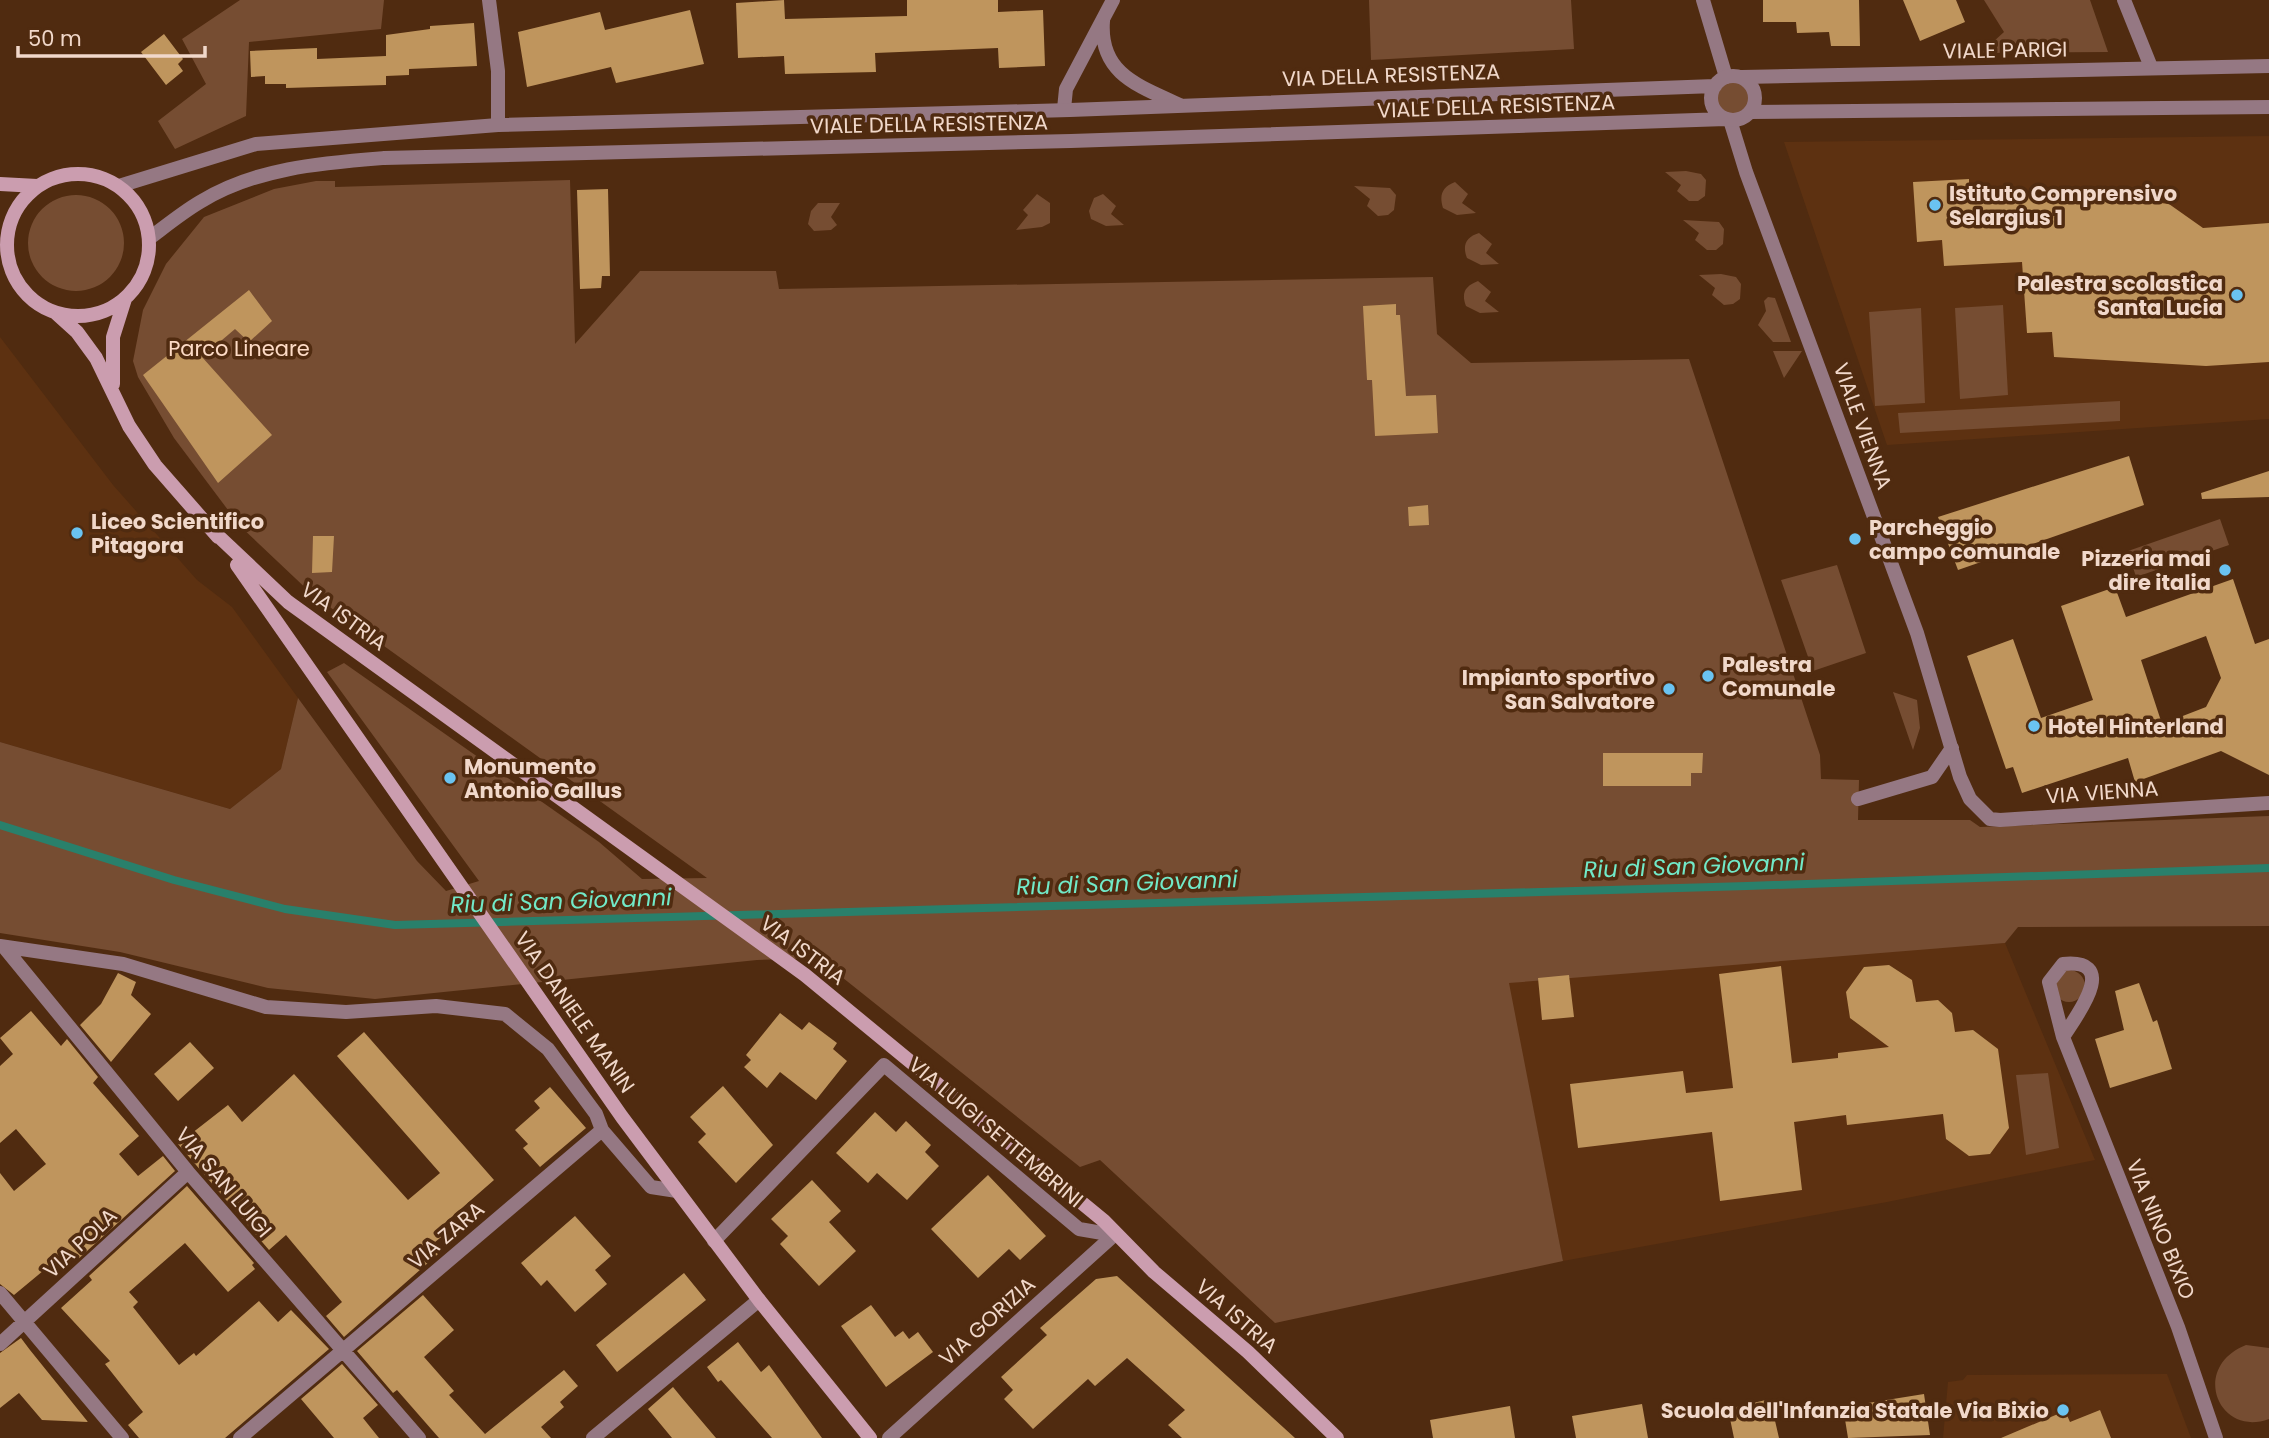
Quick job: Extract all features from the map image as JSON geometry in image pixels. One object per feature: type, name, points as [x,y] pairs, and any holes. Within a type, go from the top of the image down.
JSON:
[{"type":"main road","points":[[80,173],[102,177],[119,186],[139,209],[151,237],[140,280],[125,299],[104,312],[80,317],[55,313],[36,303],[20,287],[9,266],[3,238],[21,201],[37,186],[58,176],[80,173]]},
{"type":"main road","points":[[0,184],[37,186]]},
{"type":"main road","name":"VIA DANIELE MANIN","points":[[114,396],[111,367],[113,337],[125,299]]},
{"type":"main road","name":"VIA DANIELE MANIN","points":[[55,313],[76,332],[96,358],[129,426],[155,465],[214,532],[677,1191],[759,1300],[870,1438]]},
{"type":"main road","name":"VIA ISTRIA","points":[[214,532],[288,602],[805,975],[1104,1222],[1114,1235],[1248,1352],[1337,1438]]},
{"type":"street","points":[[489,0],[498,71],[498,125]]},
{"type":"street","points":[[1067,109],[1066,89],[1113,0]]},
{"type":"street","points":[[1703,0],[1720,82],[1712,104],[1728,119],[1739,119],[1750,112],[2269,107]]},
{"type":"street","points":[[2124,0],[2151,67]]},
{"type":"street","points":[[1103,21],[1104,49],[1122,74],[1139,86],[1180,105]]},
{"type":"street","name":"VIALE PARIGI","points":[[1720,82],[1742,77],[2269,66]]},
{"type":"street","points":[[1742,77],[1755,93],[1750,112]]},
{"type":"street","name":"VIA DELLA RESISTENZA","points":[[1067,109],[1720,82]]},
{"type":"street","name":"VIALE DELLA RESISTENZA","points":[[119,186],[256,144],[498,125],[1067,109]]},
{"type":"street","name":"VIALE DELLA RESISTENZA","points":[[151,237],[202,201],[264,174],[312,163],[372,159],[1071,141],[1728,119]]},
{"type":"street","name":"VIALE VIENNA","points":[[1728,119],[1917,633],[1960,777]]},
{"type":"street","points":[[1858,799],[1932,777],[1952,748]]},
{"type":"street","name":"VIA VIENNA","points":[[1960,777],[1970,799],[1990,819],[2269,803]]},
{"type":"street","points":[[2,946],[123,964],[266,1007],[346,1012],[436,1006],[505,1014],[548,1049],[596,1114],[602,1130],[651,1187],[677,1191]]},
{"type":"street","name":"VIA SAN LUIGI","points":[[2,946],[188,1172],[419,1438]]},
{"type":"street","name":"VIA NINO BIXIO","points":[[2063,1037],[2083,1009],[2093,989],[2089,972],[2082,965],[2073,963],[2063,964],[2049,982],[2063,1037],[2178,1327],[2216,1438]]},
{"type":"street","name":"VIA LUIGI SETTEMBRINI","points":[[714,1241],[884,1065],[1079,1229],[1114,1235]]},
{"type":"street","name":"VIA ZARA","points":[[240,1438],[602,1130]]},
{"type":"street","name":"VIA POLA","points":[[0,1344],[188,1172]]},
{"type":"street","name":"VIA GORIZIA","points":[[889,1438],[1114,1235]]},
{"type":"street","points":[[0,1293],[122,1438]]},
{"type":"street","points":[[593,1438],[759,1300]]},
{"type":"shaded area","points":[[2269,136],[2269,419],[1887,445],[1784,142]]},
{"type":"shaded area","name":"Liceo Scientifico Pitagora","points":[[0,337],[113,485],[197,580],[232,607],[298,698],[281,769],[230,809],[0,742]]},
{"type":"shaded area","points":[[2005,943],[2095,1160],[1887,1202],[1563,1261],[1508,983],[1812,951]]},
{"type":"shaded area","name":"Scuola dell'Infanzia Statale Via Bixio","points":[[2167,1374],[2191,1438],[1943,1438],[1948,1382],[1963,1380],[1967,1375]]},
{"type":"green space","points":[[240,0],[384,0],[381,29],[249,42],[246,116],[175,149],[158,121],[206,84],[182,39]]},
{"type":"green space","points":[[1369,0],[1571,0],[1574,49],[1371,60]]},
{"type":"green space","points":[[1984,0],[2090,0],[2108,52],[1981,53],[2004,32]]},
{"type":"green space","points":[[1733,77],[1748,83],[1754,98],[1748,113],[1733,119],[1718,113],[1712,98],[1718,83]]},
{"type":"green space","points":[[1686,171],[1701,174],[1706,180],[1705,196],[1698,201],[1689,201],[1677,191],[1681,185],[1665,172]]},
{"type":"green space","name":"Parco Lineare","points":[[570,180],[575,344],[640,271],[776,271],[779,289],[1433,277],[1437,334],[1471,363],[1689,359],[1820,755],[1821,779],[1859,780],[1858,820],[1970,820],[1980,827],[2269,816],[2269,926],[2018,927],[2005,943],[1509,983],[1563,1261],[1275,1323],[1100,1160],[1080,1167],[818,958],[757,960],[375,999],[268,988],[120,952],[0,933],[0,742],[230,809],[281,769],[298,698],[417,861],[446,891],[479,881],[327,672],[344,663],[599,842],[642,879],[707,878],[313,595],[240,526],[174,438],[138,377],[133,361],[143,310],[166,264],[204,217],[274,189],[316,181],[335,181],[335,187]]},
{"type":"green space","points":[[1455,182],[1468,194],[1462,203],[1476,213],[1457,215],[1443,208],[1443,192]]},
{"type":"green space","points":[[1354,186],[1390,188],[1396,195],[1394,210],[1388,215],[1378,216],[1367,206],[1370,199]]},
{"type":"green space","points":[[1037,194],[1050,203],[1050,223],[1042,227],[1016,230],[1028,215],[1023,210]]},
{"type":"green space","points":[[1103,194],[1116,206],[1111,214],[1124,225],[1106,226],[1091,219],[1089,211],[1094,198]]},
{"type":"green space","points":[[76,195],[94,198],[110,209],[121,225],[124,243],[121,261],[110,277],[94,288],[76,291],[58,288],[42,277],[31,261],[28,243],[31,225],[42,209],[58,198]]},
{"type":"green space","points":[[818,203],[840,203],[831,217],[837,225],[831,230],[814,231],[808,224],[811,211]]},
{"type":"green space","points":[[1683,220],[1719,222],[1724,229],[1723,244],[1716,250],[1707,250],[1695,240],[1699,233]]},
{"type":"green space","points":[[1479,233],[1492,244],[1486,253],[1499,264],[1481,265],[1467,258],[1466,242]]},
{"type":"green space","points":[[1721,274],[1736,277],[1741,284],[1740,299],[1733,304],[1724,305],[1712,295],[1715,288],[1699,275]]},
{"type":"green space","points":[[1478,281],[1491,292],[1485,301],[1499,312],[1480,313],[1466,306],[1465,290]]},
{"type":"green space","points":[[1768,297],[1775,298],[1791,342],[1773,342],[1758,325],[1766,311],[1764,301]]},
{"type":"green space","points":[[2003,305],[2008,395],[1960,399],[1955,308]]},
{"type":"green space","points":[[1921,308],[1925,403],[1875,406],[1869,312]]},
{"type":"green space","points":[[1773,351],[1802,351],[1784,378]]},
{"type":"green space","points":[[2120,401],[2120,421],[1900,433],[1898,413]]},
{"type":"green space","points":[[2220,519],[2229,545],[2136,577],[2128,551]]},
{"type":"green space","points":[[1837,565],[1866,653],[1813,671],[1781,580]]},
{"type":"green space","points":[[1893,692],[1917,700],[1920,728],[1913,750]]},
{"type":"green space","points":[[2069,970],[2081,974],[2085,986],[2081,998],[2069,1002],[2057,998],[2053,986],[2057,974]]},
{"type":"green space","points":[[2048,1073],[2059,1148],[2026,1155],[2016,1075]]},
{"type":"green space","points":[[2246,1345],[2269,1348],[2269,1419],[2251,1422],[2236,1419],[2225,1410],[2217,1397],[2215,1383],[2219,1369],[2229,1355]]},
{"type":"building","points":[[784,0],[785,19],[907,16],[907,0],[998,0],[998,12],[1043,10],[1045,66],[999,68],[998,48],[875,53],[876,72],[785,74],[784,56],[738,58],[736,3]]},
{"type":"building","points":[[1763,0],[1859,0],[1860,46],[1831,46],[1829,32],[1797,33],[1796,22],[1763,22]]},
{"type":"building","points":[[1903,0],[1956,0],[1965,22],[1920,41]]},
{"type":"building","points":[[690,10],[704,64],[616,83],[611,67],[527,87],[518,32],[600,12],[605,30]]},
{"type":"building","points":[[474,23],[477,66],[409,69],[409,75],[386,76],[386,85],[286,88],[286,84],[265,84],[265,76],[251,77],[250,51],[317,48],[317,59],[386,56],[386,35],[430,29],[430,26]]},
{"type":"building","points":[[164,34],[183,59],[178,64],[183,71],[166,85],[141,52]]},
{"type":"building","points":[[1969,179],[1969,200],[2079,193],[2169,204],[2203,228],[2269,223],[2269,362],[2206,366],[2054,357],[2052,332],[2027,333],[2022,262],[1944,266],[1942,240],[1917,242],[1913,182]]},
{"type":"building","points":[[608,189],[610,276],[602,276],[601,288],[580,289],[577,190]]},
{"type":"building","points":[[249,290],[272,321],[249,342],[235,329],[202,357],[272,435],[218,483],[143,375]]},
{"type":"building","points":[[1396,304],[1396,315],[1400,315],[1406,396],[1436,395],[1438,433],[1375,436],[1372,380],[1367,380],[1363,306]]},
{"type":"building","points":[[2129,456],[2144,505],[1958,570],[1938,517]]},
{"type":"building","points":[[2269,471],[2269,497],[2202,499],[2201,493]]},
{"type":"building","points":[[1428,505],[1429,525],[1409,526],[1408,507]]},
{"type":"building","points":[[313,536],[334,536],[332,572],[312,573]]},
{"type":"building","points":[[2233,579],[2255,644],[2269,639],[2269,775],[2221,751],[2135,782],[2128,758],[2022,793],[2013,767],[2006,769],[1967,656],[2013,639],[2041,718],[2093,700],[2061,606],[2115,587],[2126,617]],"holes":[[[2206,636],[2221,678],[2206,707],[2162,724],[2141,660]]]},
{"type":"building","points":[[1603,753],[1703,753],[1702,773],[1691,773],[1691,786],[1603,786]]},
{"type":"building","points":[[1889,965],[1912,980],[1916,1002],[1938,1000],[1952,1013],[1955,1032],[1973,1030],[1998,1049],[2009,1128],[1990,1154],[1969,1156],[1946,1139],[1943,1114],[1847,1125],[1846,1115],[1794,1122],[1802,1190],[1720,1201],[1712,1132],[1578,1148],[1570,1084],[1683,1071],[1686,1093],[1733,1088],[1719,974],[1781,966],[1792,1063],[1838,1058],[1838,1053],[1889,1047],[1850,1018],[1846,992],[1864,967]]},
{"type":"building","points":[[118,973],[136,982],[131,995],[151,1014],[111,1062],[80,1025],[101,1004]]},
{"type":"building","points":[[1569,975],[1574,1017],[1542,1020],[1538,978]]},
{"type":"building","points":[[2139,983],[2153,1022],[2157,1020],[2172,1069],[2110,1088],[2095,1039],[2124,1030],[2115,991]]},
{"type":"building","points":[[31,1011],[61,1046],[67,1039],[98,1077],[93,1083],[139,1136],[119,1154],[138,1176],[163,1156],[175,1171],[76,1261],[67,1251],[14,1295],[0,1284],[0,1173],[14,1191],[46,1164],[16,1129],[0,1143],[0,1066],[13,1054],[0,1038]]},
{"type":"building","points":[[780,1013],[802,1030],[809,1022],[837,1043],[833,1049],[847,1061],[816,1100],[780,1072],[767,1088],[744,1067],[751,1060],[746,1055]]},
{"type":"building","points":[[364,1032],[494,1180],[439,1228],[445,1234],[430,1246],[438,1254],[344,1337],[326,1316],[342,1302],[286,1235],[269,1250],[178,1144],[228,1105],[242,1122],[294,1074],[408,1200],[440,1173],[337,1056]]},
{"type":"building","points":[[190,1042],[214,1068],[178,1101],[154,1074]]},
{"type":"building","points":[[723,1086],[773,1145],[736,1183],[698,1142],[706,1134],[690,1117]]},
{"type":"building","points":[[550,1087],[586,1128],[540,1167],[523,1148],[528,1144],[515,1130],[540,1108],[534,1101]]},
{"type":"building","points":[[875,1112],[896,1132],[906,1121],[931,1145],[925,1152],[939,1166],[907,1200],[877,1173],[868,1183],[836,1153]]},
{"type":"building","points":[[988,1175],[1046,1236],[1020,1260],[1009,1249],[978,1278],[931,1229]]},
{"type":"building","points":[[812,1180],[841,1211],[829,1222],[856,1251],[819,1286],[780,1244],[788,1236],[771,1219]]},
{"type":"building","points":[[187,1186],[254,1263],[252,1265],[255,1269],[228,1292],[185,1243],[129,1292],[138,1302],[133,1307],[179,1365],[194,1353],[196,1356],[259,1301],[278,1322],[291,1310],[329,1349],[225,1438],[139,1438],[128,1425],[143,1412],[105,1364],[110,1361],[61,1308],[92,1280],[89,1276]]},
{"type":"building","points":[[575,1216],[611,1256],[595,1270],[607,1284],[575,1312],[547,1280],[541,1286],[521,1263]]},
{"type":"building","points":[[684,1273],[706,1300],[617,1372],[596,1345]]},
{"type":"building","points":[[1117,1276],[1295,1438],[1182,1438],[1168,1425],[1185,1410],[1127,1358],[1095,1386],[1088,1379],[1033,1429],[1004,1399],[1013,1390],[1001,1377],[1047,1335],[1040,1328],[1096,1279]]},
{"type":"building","points":[[423,1295],[454,1330],[424,1357],[454,1391],[449,1395],[485,1434],[564,1370],[578,1386],[560,1402],[564,1407],[541,1427],[551,1438],[439,1438],[397,1390],[393,1393],[357,1351]]},
{"type":"building","points":[[871,1305],[895,1337],[903,1331],[909,1339],[918,1332],[933,1352],[886,1387],[841,1326]]},
{"type":"building","points":[[21,1338],[88,1422],[42,1420],[19,1393],[0,1408],[0,1353]]},
{"type":"building","points":[[738,1342],[761,1372],[769,1365],[822,1438],[772,1438],[721,1380],[718,1382],[707,1367]]},
{"type":"building","points":[[342,1364],[378,1405],[363,1418],[379,1438],[334,1438],[301,1399]]},
{"type":"building","points":[[673,1387],[716,1438],[672,1438],[648,1409]]},
{"type":"building","points":[[1924,1394],[1930,1435],[1848,1438],[1843,1407]]},
{"type":"building","points":[[1770,1399],[1779,1438],[1734,1438],[1728,1409]]},
{"type":"building","points":[[1642,1404],[1648,1438],[1576,1438],[1572,1416]]},
{"type":"building","points":[[1510,1406],[1515,1438],[1433,1438],[1430,1420]]},
{"type":"building","points":[[2100,1410],[2111,1438],[2001,1438],[2065,1411],[2070,1422]]},
{"type":"waterway","name":"Riu di San Giovanni","points":[[0,825],[174,880],[285,909],[395,925],[1747,886],[2269,868]]},
{"type":"place","name":"Istituto Comprensivo Selargius 1","points":[[1935,205]]},
{"type":"place","name":"Palestra scolastica Santa Lucia","points":[[2237,295]]},
{"type":"place","name":"Liceo Scientifico Pitagora","points":[[77,533]]},
{"type":"place","name":"Parcheggio campo comunale","points":[[1855,539]]},
{"type":"place","name":"Pizzeria mai dire italia","points":[[2225,570]]},
{"type":"place","name":"Palestra Comunale","points":[[1708,676]]},
{"type":"place","name":"Impianto sportivo San Salvatore","points":[[1669,689]]},
{"type":"place","name":"Hotel Hinterland","points":[[2034,726]]},
{"type":"place","name":"Monumento Antonio Gallus","points":[[450,778]]},
{"type":"place","name":"Scuola dell'Infanzia Statale Via Bixio","points":[[2063,1410]]}]
